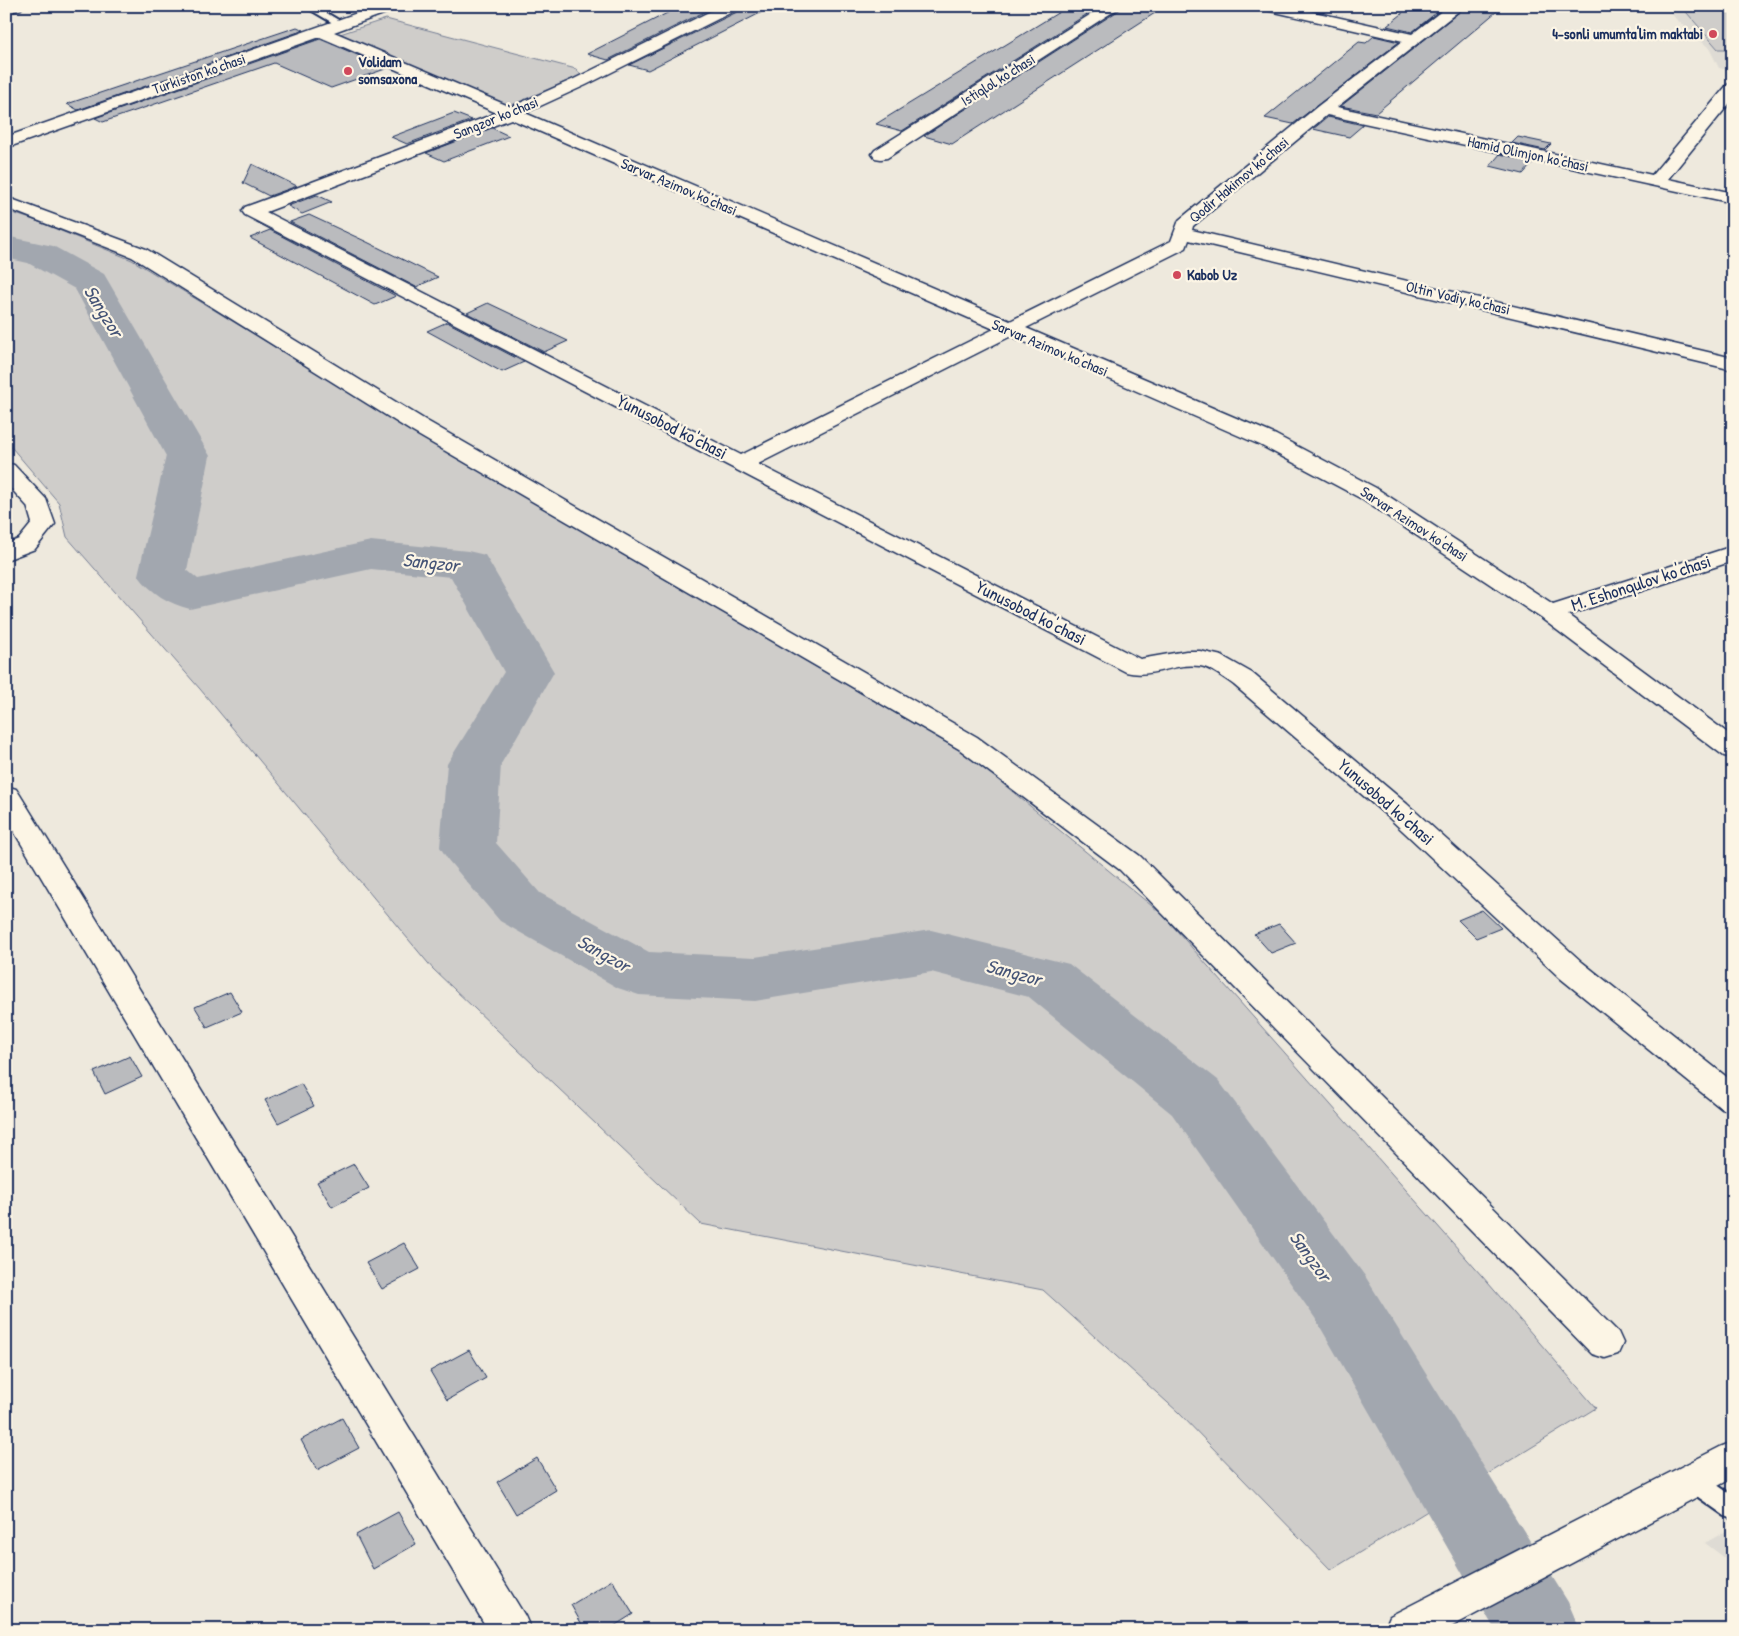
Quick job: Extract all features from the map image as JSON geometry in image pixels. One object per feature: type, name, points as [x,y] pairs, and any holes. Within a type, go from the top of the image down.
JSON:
[{"type":"street","points":[[6,9],[16,6]]},
{"type":"street","name":"Turkiston ko'chasi","points":[[6,143],[392,6]]},
{"type":"street","name":"Sangzor ko'chasi","points":[[251,211],[510,114],[580,82],[733,6]]},
{"type":"street","name":"Istiqlol ko'chasi","points":[[881,154],[1115,6]]},
{"type":"street","points":[[1266,6],[1414,39]]},
{"type":"street","name":"Qodir Hakimov ko'chasi","points":[[743,464],[1179,244],[1185,224],[1324,109],[1458,6]]},
{"type":"street","name":"Sarvar Azimov ko'chasi","points":[[320,32],[1268,440],[1368,493],[1550,613],[1733,750]]},
{"type":"street","points":[[1656,182],[1733,88]]},
{"type":"street","name":"Hamid Olimjon ko'chasi","points":[[1324,109],[1733,198]]},
{"type":"street","points":[[6,202],[139,253],[419,426],[968,743],[1130,863],[1605,1343]]},
{"type":"street","name":"Yunusobod ko'chasi","points":[[251,211],[1135,667],[1148,668],[1194,658],[1215,662],[1243,679],[1397,810],[1571,970],[1733,1100]]},
{"type":"street","name":"Oltin Vodiy ko'chasi","points":[[1182,233],[1733,364]]},
{"type":"street","points":[[6,470],[38,504],[44,524],[27,544],[6,553]]},
{"type":"street","name":"M. Eshonqulov ko'chasi","points":[[1550,613],[1733,553]]},
{"type":"street","points":[[6,794],[511,1630]]},
{"type":"street","points":[[1404,1630],[1733,1459]]},
{"type":"lane","points":[[308,6],[341,24]]},
{"type":"lane","points":[[1681,1486],[1733,1509]]},
{"type":"shaded area","name":"4-sonli umumta'lim maktabi","points":[[1665,6],[1733,6],[1733,71],[1719,68],[1709,48],[1676,19]]},
{"type":"shaded area","name":"4-sonli umumta'lim maktabi","points":[[1681,6],[1733,6],[1733,49],[1718,49]]},
{"type":"shaded area","points":[[386,19],[576,69],[581,75],[507,107],[340,34]]},
{"type":"shaded area","points":[[6,211],[34,220],[132,260],[457,458],[969,756],[1163,915],[1596,1408],[1331,1570],[1178,1412],[1043,1290],[701,1224],[433,969],[200,689],[67,537],[59,503],[6,441]]},
{"type":"shaded area","points":[[1733,1527],[1733,1564],[1705,1543]]},
{"type":"building","points":[[681,6],[716,6],[608,60],[587,54]]},
{"type":"building","points":[[742,6],[774,6],[648,70],[629,65],[739,11]]},
{"type":"building","points":[[1069,6],[1100,6],[902,131],[876,124]]},
{"type":"building","points":[[1402,6],[1445,6],[1412,32],[1387,26],[1402,14]]},
{"type":"building","points":[[1467,6],[1503,6],[1376,113],[1341,106]]},
{"type":"building","points":[[1124,7],[1155,13],[952,144],[924,136]]},
{"type":"building","points":[[297,27],[304,30],[78,110],[67,104]]},
{"type":"building","points":[[1374,36],[1399,42],[1293,124],[1265,118],[1359,42],[1366,43]]},
{"type":"building","points":[[320,39],[388,68],[331,88],[274,63],[103,122],[95,118]]},
{"type":"building","points":[[454,113],[472,120],[407,144],[391,137]]},
{"type":"building","points":[[1328,117],[1363,125],[1349,137],[1313,129]]},
{"type":"building","points":[[492,128],[509,136],[444,161],[426,153]]},
{"type":"building","points":[[1518,137],[1551,144],[1545,150],[1512,143]]},
{"type":"building","points":[[1500,154],[1534,162],[1523,174],[1490,166]]},
{"type":"building","points":[[252,164],[297,186],[269,196],[243,183]]},
{"type":"building","points":[[317,195],[332,202],[302,214],[288,206]]},
{"type":"building","points":[[309,215],[438,277],[416,287],[290,222]]},
{"type":"building","points":[[270,230],[396,296],[375,305],[250,238]]},
{"type":"building","points":[[488,303],[568,341],[544,352],[467,313]]},
{"type":"building","points":[[447,322],[524,362],[502,372],[427,331]]},
{"type":"building","points":[[1482,910],[1501,928],[1476,938],[1458,920]]},
{"type":"building","points":[[1279,924],[1296,943],[1271,953],[1254,934]]},
{"type":"building","points":[[230,992],[242,1012],[207,1027],[195,1007]]},
{"type":"building","points":[[130,1056],[142,1077],[105,1094],[94,1072]]},
{"type":"building","points":[[301,1084],[314,1106],[278,1123],[265,1100]]},
{"type":"building","points":[[354,1164],[369,1188],[332,1207],[317,1182]]},
{"type":"building","points":[[404,1243],[420,1269],[382,1289],[366,1263]]},
{"type":"building","points":[[469,1350],[486,1378],[447,1400],[430,1371]]},
{"type":"building","points":[[342,1418],[359,1448],[317,1470],[301,1440]]},
{"type":"building","points":[[537,1458],[556,1490],[516,1514],[497,1482]]},
{"type":"building","points":[[398,1512],[416,1544],[373,1569],[356,1535]]},
{"type":"building","points":[[612,1580],[633,1614],[608,1630],[585,1630],[571,1605]]},
{"type":"waterway","name":"Sangzor","points":[[6,247],[40,254],[90,282],[188,456],[162,575],[190,595],[371,555],[468,565],[529,672],[474,764],[468,847],[520,907],[639,973],[755,979],[931,951],[1048,980],[1195,1097],[1340,1297],[1540,1630]]},
{"type":"place","name":"4-sonli umumta'lim maktabi","points":[[1713,34]]},
{"type":"place","name":"Volidam somsaxona","points":[[348,71]]},
{"type":"place","name":"Kabob Uz","points":[[1177,275]]}]
